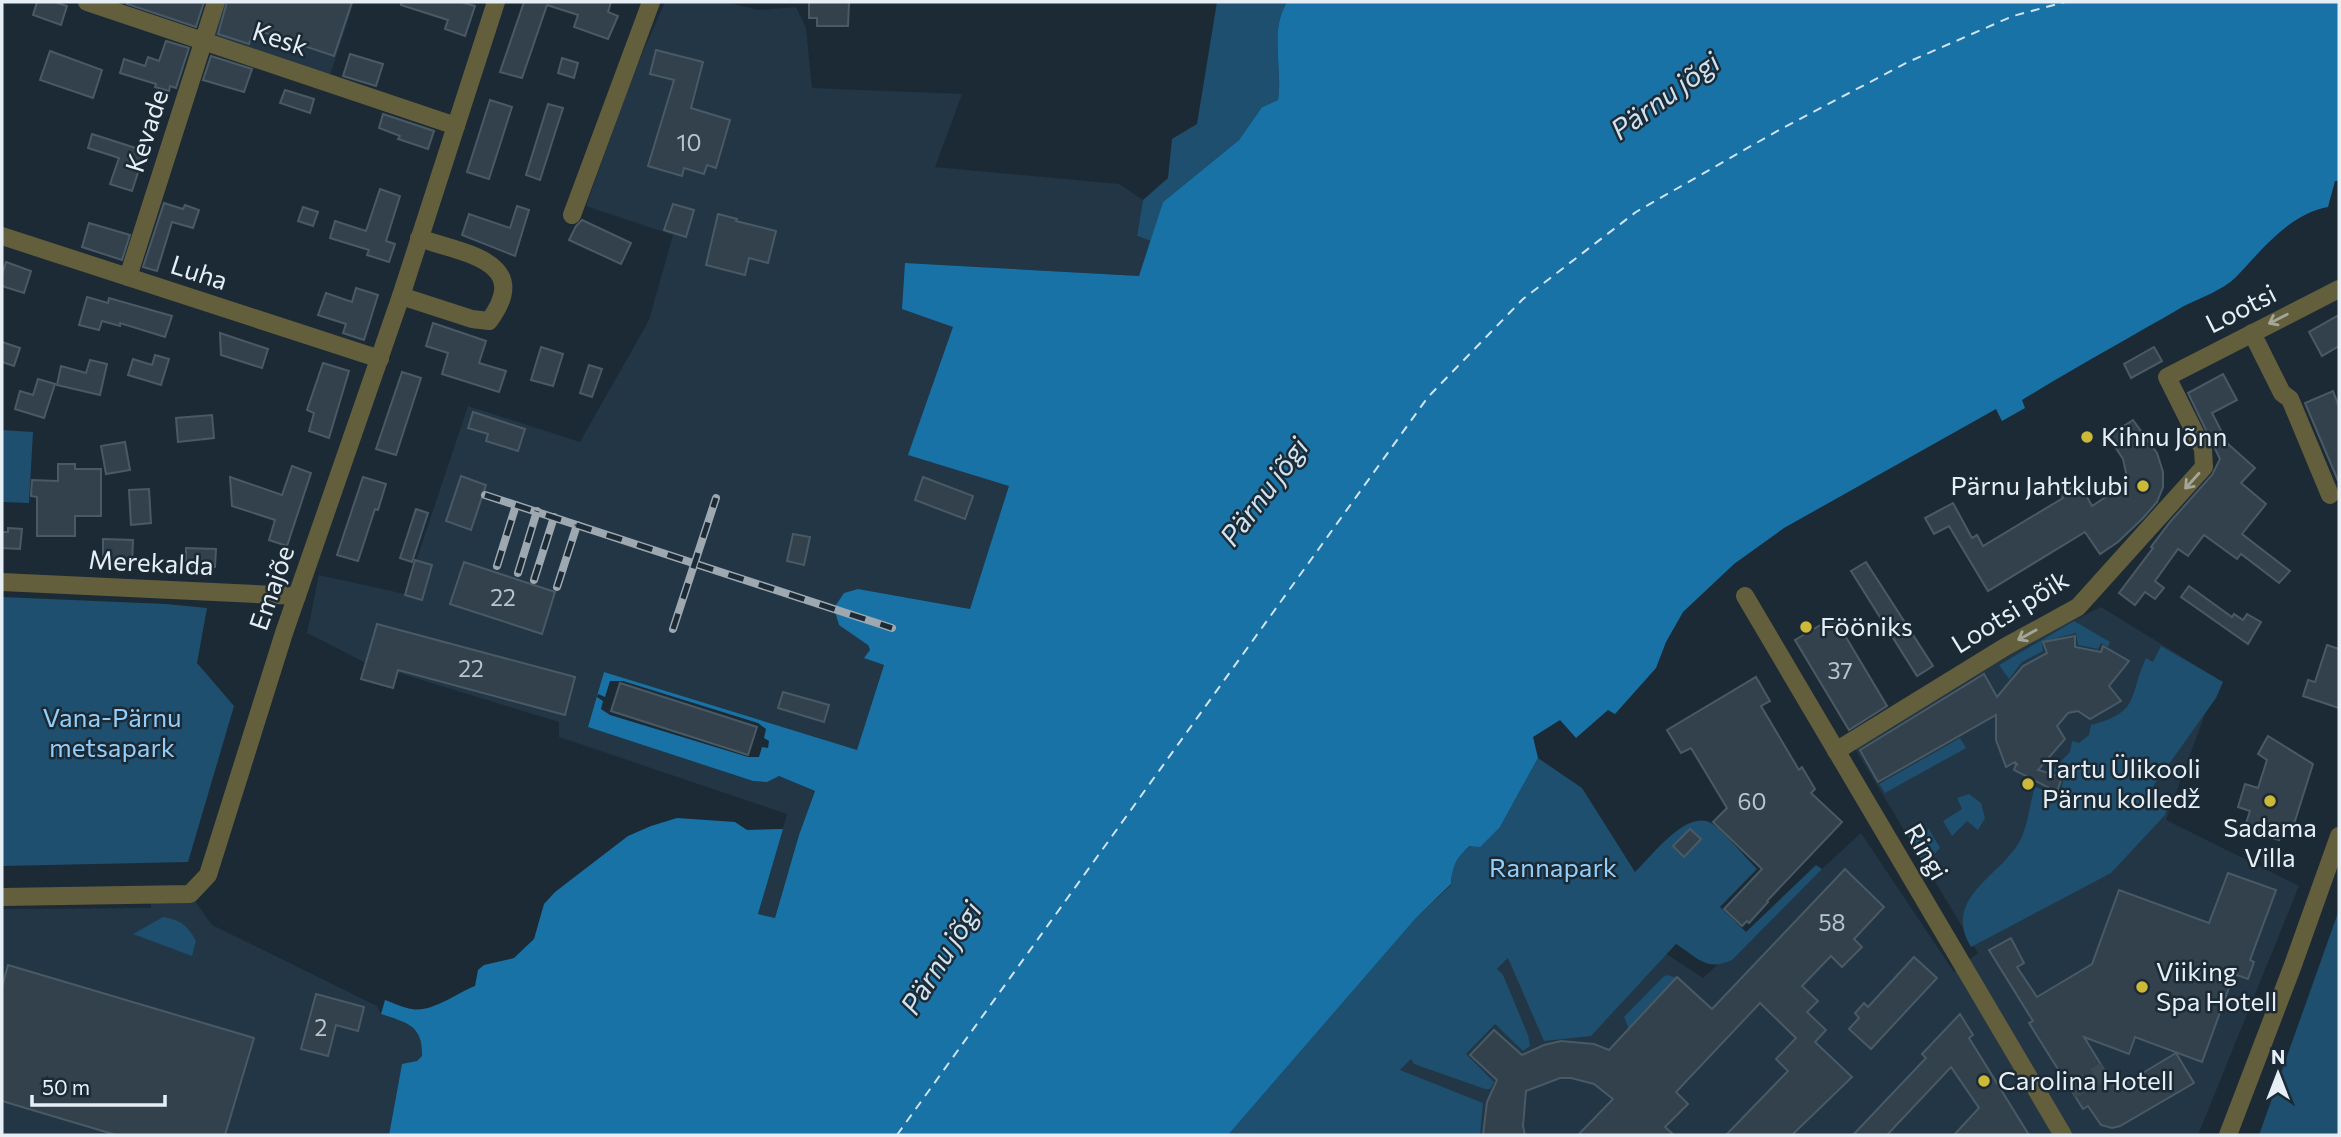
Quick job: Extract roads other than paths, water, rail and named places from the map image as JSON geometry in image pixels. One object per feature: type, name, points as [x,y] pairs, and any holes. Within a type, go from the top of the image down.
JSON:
[{"type":"street","name":"Kesk","points":[[87,2],[456,126]]},
{"type":"street","name":"Kevade","points":[[128,277],[216,2]]},
{"type":"street","name":"Emajõe","points":[[2,897],[190,894],[208,875],[297,596],[380,359],[496,2]]},
{"type":"street","points":[[572,215],[651,2]]},
{"type":"street","name":"Luha","points":[[2,236],[380,359]]},
{"type":"street","points":[[401,296],[472,319],[489,321],[500,307],[504,296],[501,273],[484,261],[419,238]]},
{"type":"street","name":"Lootsi","points":[[2167,377],[2339,289]]},
{"type":"street","points":[[2252,332],[2282,393],[2290,399],[2330,495]]},
{"type":"street","name":"Lootsi põik","points":[[1836,751],[2005,647],[2078,607],[2204,467],[2203,449],[2167,377]]},
{"type":"street","name":"Merekalda","points":[[2,582],[297,596]]},
{"type":"street","name":"Ringi","points":[[1745,596],[2063,1135]]},
{"type":"street","points":[[2228,1135],[2339,836]]},
{"type":"water","name":"Pärnu jõgi","points":[[1287,2],[2339,2],[2339,181],[2335,181],[2328,207],[2301,217],[2277,234],[2225,286],[2184,306],[2022,400],[2025,408],[2002,421],[1996,409],[1784,528],[1734,564],[1683,612],[1666,642],[1656,668],[1615,714],[1608,710],[1576,738],[1560,720],[1533,737],[1538,758],[1500,827],[1480,847],[1470,846],[1461,854],[1454,867],[1451,884],[1416,918],[1228,1135],[389,1135],[402,1064],[417,1061],[422,1056],[422,1046],[412,1027],[381,1014],[385,1000],[405,1008],[427,1008],[475,986],[478,970],[484,965],[514,958],[534,939],[544,904],[555,892],[628,836],[677,818],[735,822],[747,830],[783,829],[758,914],[775,918],[815,791],[779,776],[767,782],[753,781],[588,727],[604,672],[857,750],[884,665],[864,658],[870,650],[868,645],[839,625],[834,608],[844,593],[858,589],[970,609],[1009,486],[908,455],[953,327],[902,309],[905,263],[1139,276],[1163,202],[1239,140],[1262,107],[1278,100],[1279,25]]},
{"type":"tunnel","points":[[2071,1090],[2105,1071]]},
{"type":"railway","points":[[485,495],[892,628]]},
{"type":"railway","points":[[673,629],[716,498]]},
{"type":"railway","points":[[497,566],[516,505]]},
{"type":"railway","points":[[518,573],[537,511]]},
{"type":"railway","points":[[534,580],[554,517]]},
{"type":"railway","points":[[557,587],[577,525]]},
{"type":"place","name":"Kihnu Jõnn","points":[[2087,437]]},
{"type":"place","name":"Pärnu Jahtklubi","points":[[2143,486]]},
{"type":"place","name":"Fööniks","points":[[1806,627]]},
{"type":"place","name":"Tartu Ülikooli Pärnu kolledž","points":[[2028,784]]},
{"type":"place","name":"Sadama Villa","points":[[2270,801]]},
{"type":"place","name":"Viiking Spa Hotell","points":[[2142,987]]},
{"type":"place","name":"Carolina Hotell","points":[[1984,1081]]},
{"type":"park label","name":"Vana-Pärnu metsapark","points":[[112,733]]},
{"type":"park label","name":"Rannapark","points":[[1553,868]]}]
